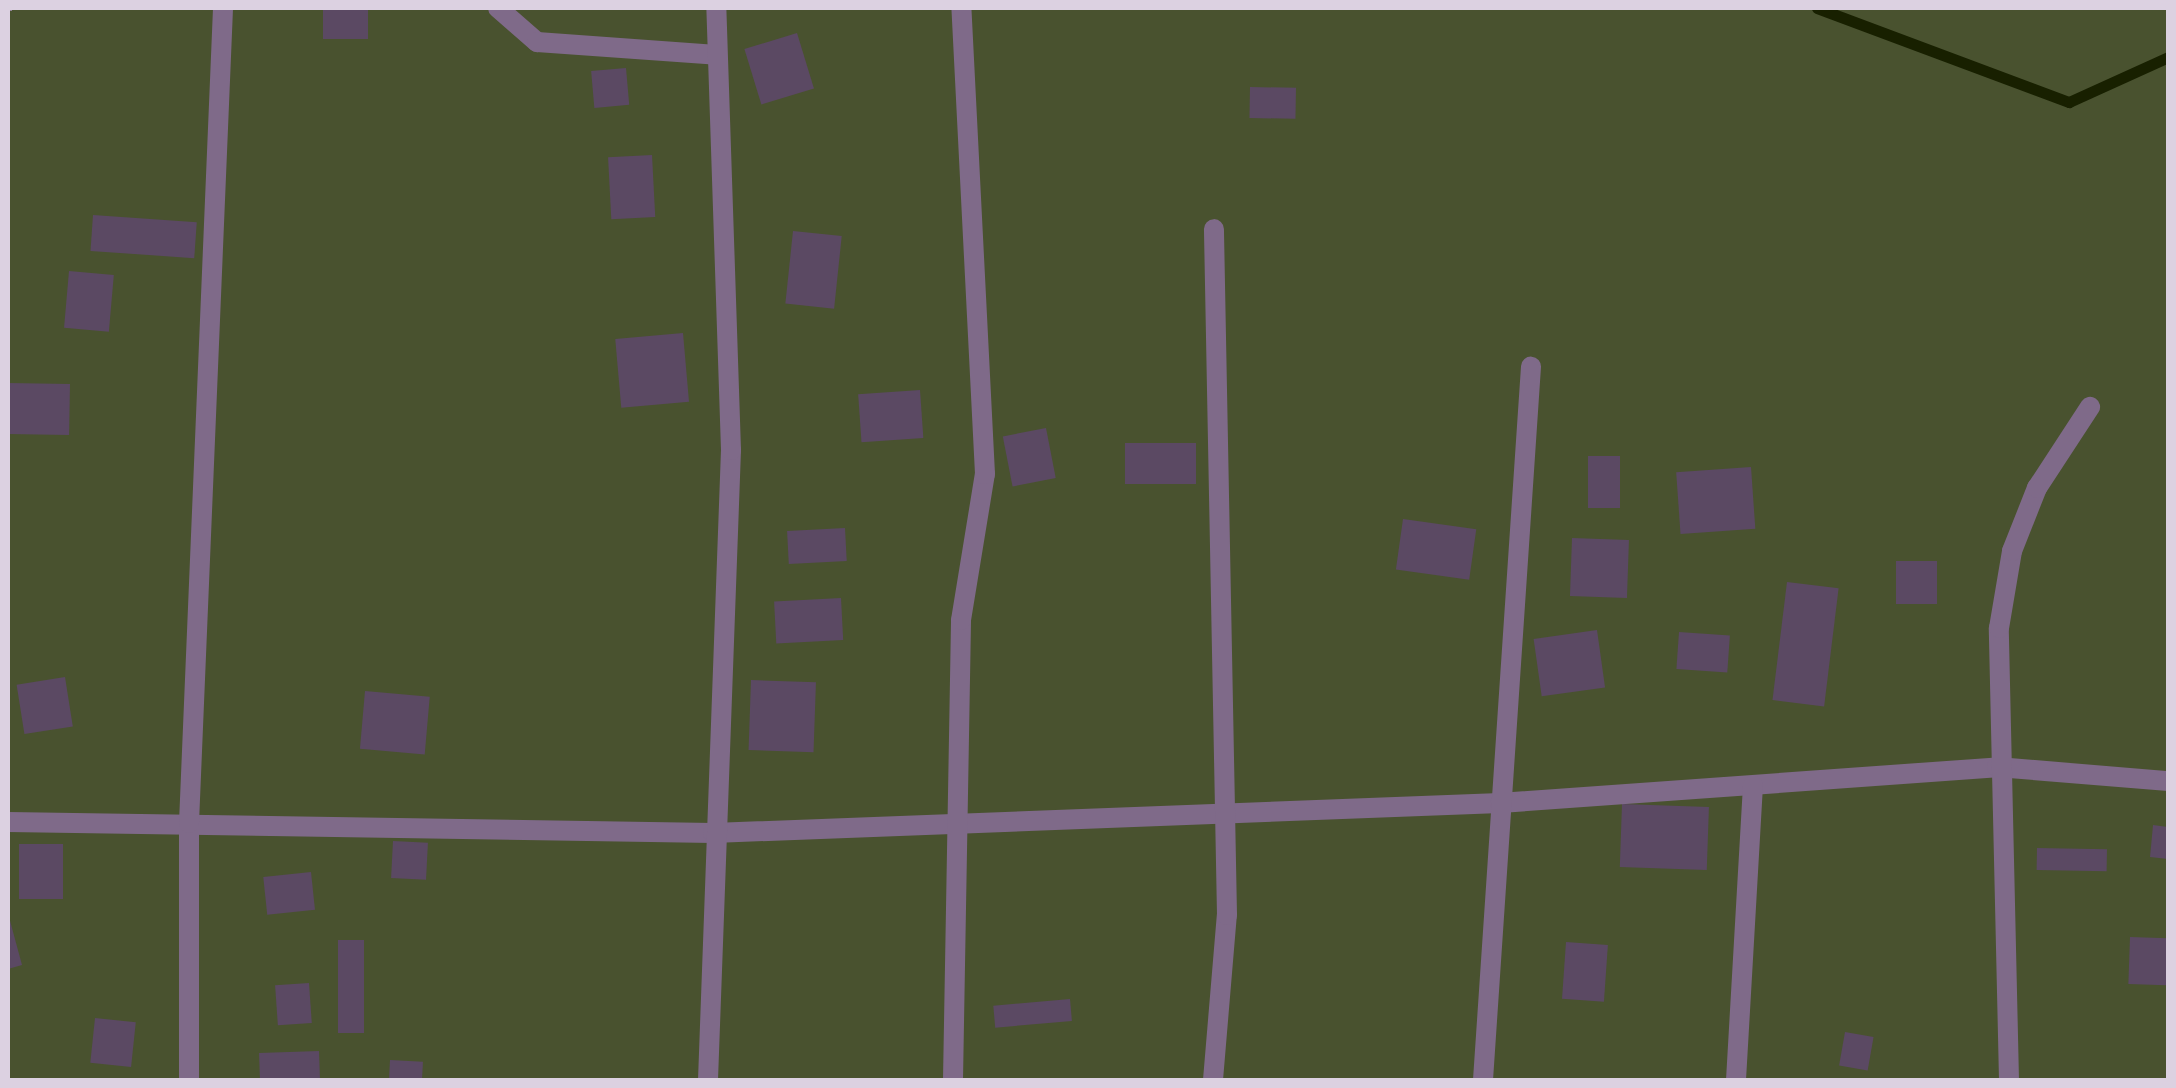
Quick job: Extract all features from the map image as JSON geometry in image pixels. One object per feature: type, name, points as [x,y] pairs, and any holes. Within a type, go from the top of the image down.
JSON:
[{"type":"street","points":[[190,1080],[189,824],[223,8]]},
{"type":"street","points":[[498,8],[537,42],[717,55]]},
{"type":"street","points":[[708,1080],[712,833],[731,450],[716,8]]},
{"type":"street","points":[[953,1080],[961,620],[986,474],[961,8]]},
{"type":"street","points":[[1213,1080],[1227,914],[1219,815],[1224,523],[1214,229]]},
{"type":"street","points":[[1483,1080],[1531,367]]},
{"type":"street","points":[[2009,1080],[1996,768],[1999,628],[2012,550],[2036,488],[2090,408]]},
{"type":"street","points":[[8,822],[712,833],[956,820],[1219,815],[1500,803],[1996,768],[2168,781]]},
{"type":"street","points":[[1736,1080],[1754,784]]},
{"type":"green space","points":[[8,8],[2168,8],[2168,1080],[8,1080]]},
{"type":"building","points":[[323,8],[368,8],[368,39],[323,39]]},
{"type":"building","points":[[797,33],[814,88],[761,105],[744,49]]},
{"type":"building","points":[[626,68],[629,105],[594,108],[591,71]]},
{"type":"building","points":[[1250,87],[1296,88],[1295,119],[1249,118]]},
{"type":"building","points":[[652,155],[655,217],[611,219],[608,157]]},
{"type":"building","points":[[93,215],[197,222],[194,258],[90,251]]},
{"type":"building","points":[[793,231],[842,236],[834,309],[785,304]]},
{"type":"building","points":[[69,271],[114,275],[109,332],[64,328]]},
{"type":"building","points":[[683,333],[689,402],[621,408],[615,339]]},
{"type":"building","points":[[8,383],[70,384],[69,435],[8,434]]},
{"type":"building","points":[[920,390],[923,438],[861,442],[858,394]]},
{"type":"building","points":[[1046,428],[1056,478],[1013,486],[1003,436]]},
{"type":"building","points":[[1125,443],[1196,443],[1196,484],[1125,484]]},
{"type":"building","points":[[1588,456],[1620,456],[1620,508],[1588,508]]},
{"type":"building","points":[[1751,467],[1755,529],[1681,534],[1676,472]]},
{"type":"building","points":[[1403,519],[1476,529],[1469,580],[1396,570]]},
{"type":"building","points":[[845,528],[847,561],[789,564],[787,531]]},
{"type":"building","points":[[1572,538],[1629,540],[1627,598],[1570,596]]},
{"type":"building","points":[[1896,561],[1937,561],[1937,604],[1896,604]]},
{"type":"building","points":[[1787,582],[1839,588],[1824,706],[1772,700]]},
{"type":"building","points":[[841,598],[843,640],[776,643],[774,602]]},
{"type":"building","points":[[1597,630],[1605,687],[1542,696],[1534,639]]},
{"type":"building","points":[[1679,632],[1730,636],[1727,672],[1676,669]]},
{"type":"building","points":[[65,677],[73,726],[24,734],[17,685]]},
{"type":"building","points":[[751,680],[816,682],[814,752],[749,750]]},
{"type":"building","points":[[365,691],[430,697],[425,754],[360,749]]},
{"type":"building","points":[[1622,804],[1709,807],[1707,870],[1620,867]]},
{"type":"building","points":[[2153,825],[2168,827],[2168,859],[2150,857]]},
{"type":"building","points":[[393,841],[428,843],[426,880],[391,878]]},
{"type":"building","points":[[19,844],[63,844],[63,899],[19,899]]},
{"type":"building","points":[[2037,848],[2107,849],[2107,871],[2037,870]]},
{"type":"building","points":[[311,872],[315,910],[267,915],[263,877]]},
{"type":"building","points":[[8,917],[22,965],[8,969]]},
{"type":"building","points":[[2130,937],[2168,938],[2166,985],[2128,984]]},
{"type":"building","points":[[338,940],[364,940],[364,1033],[338,1033]]},
{"type":"building","points":[[1566,942],[1608,945],[1604,1002],[1562,999]]},
{"type":"building","points":[[309,983],[312,1023],[278,1025],[275,985]]},
{"type":"building","points":[[1070,999],[1072,1021],[995,1028],[993,1006]]},
{"type":"building","points":[[95,1018],[136,1022],[131,1067],[90,1063]]},
{"type":"building","points":[[1845,1032],[1874,1037],[1868,1071],[1839,1065]]},
{"type":"building","points":[[319,1051],[320,1080],[260,1080],[259,1053]]},
{"type":"building","points":[[390,1060],[423,1062],[422,1080],[389,1080]]},
{"type":"waterway","points":[[1817,8],[2069,102],[2168,57]]}]
